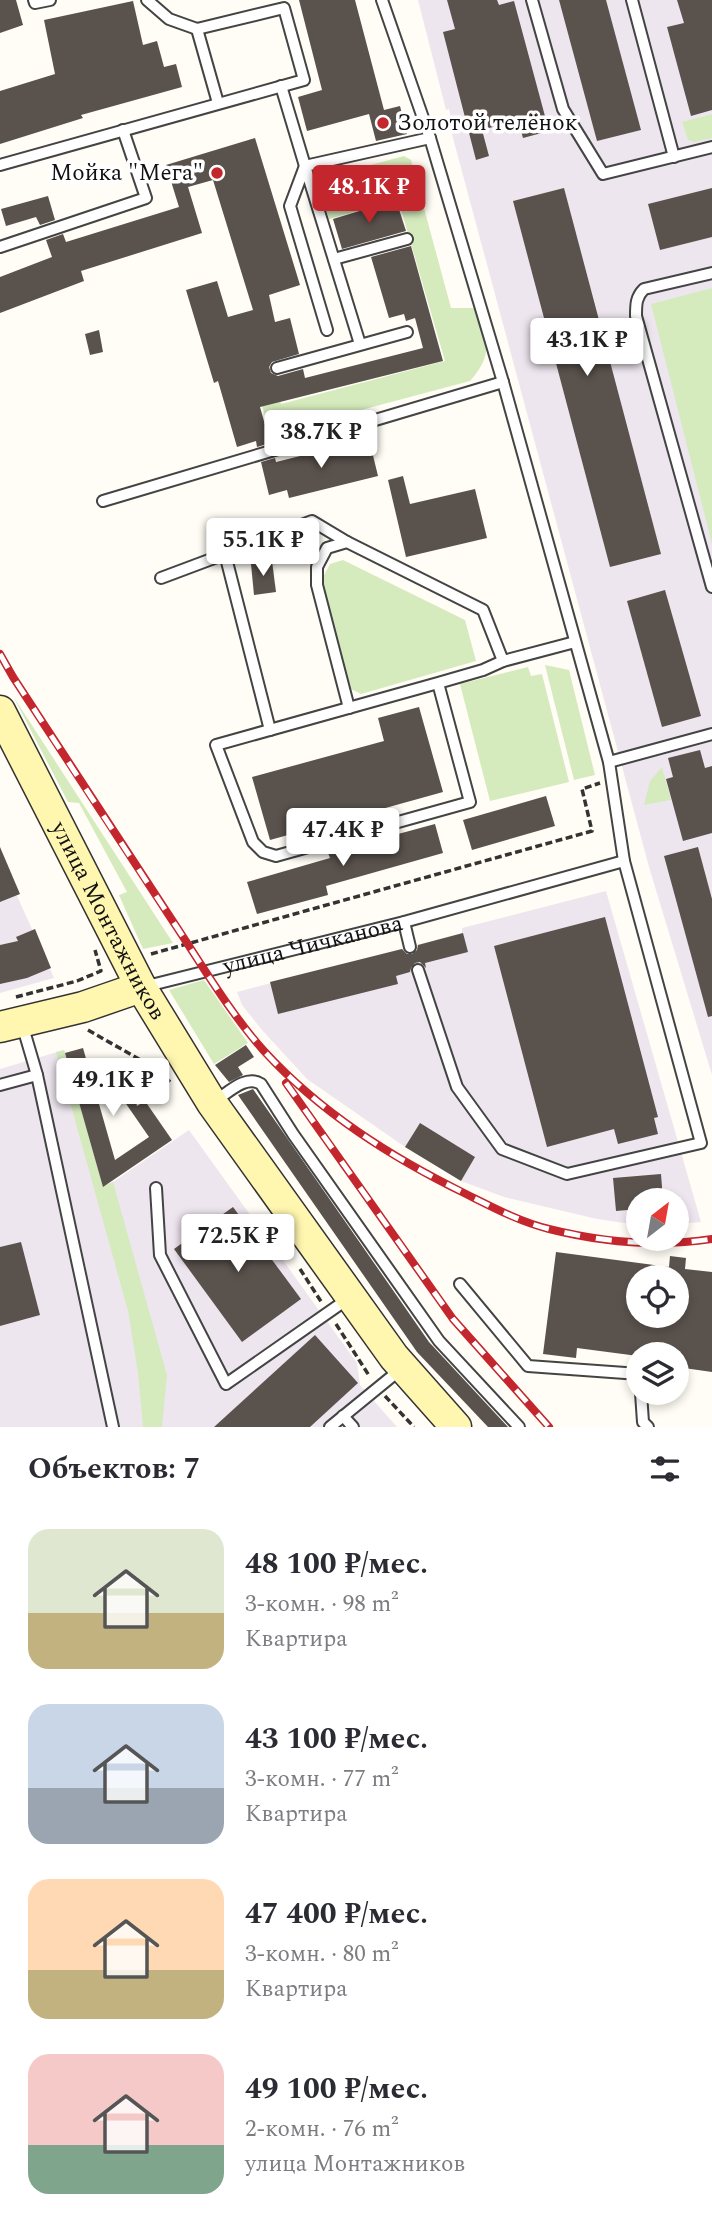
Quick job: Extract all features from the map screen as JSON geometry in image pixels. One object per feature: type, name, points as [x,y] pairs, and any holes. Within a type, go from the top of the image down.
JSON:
[{"type":"main road","name":"улица Монтажников","points":[[0,711],[115,966],[141,987],[340,1305],[404,1367],[456,1427]]},
{"type":"main road","name":"улица Чичканова","points":[[11,1016],[83,1007],[141,987]]},
{"type":"lane","points":[[34,0],[34,3],[50,0]]},
{"type":"lane","points":[[0,165],[304,80],[284,8],[197,29],[169,19],[148,0]]},
{"type":"lane","points":[[383,0],[430,138],[503,382],[609,762],[624,861],[701,1143],[567,1174],[502,1149],[457,1087],[418,970]]},
{"type":"lane","points":[[532,0],[563,109],[603,174],[712,147]]},
{"type":"lane","points":[[632,0],[674,157]]},
{"type":"lane","points":[[197,29],[218,103]]},
{"type":"lane","points":[[282,86],[360,344]]},
{"type":"lane","points":[[0,247],[146,198],[123,130]]},
{"type":"lane","points":[[305,166],[430,138]]},
{"type":"lane","points":[[305,166],[290,206],[327,330]]},
{"type":"lane","points":[[334,259],[407,239]]},
{"type":"lane","points":[[712,273],[644,289],[636,302],[636,316],[712,587]]},
{"type":"lane","points":[[277,368],[407,332]]},
{"type":"lane","points":[[103,501],[503,382]]},
{"type":"lane","points":[[160,578],[312,521],[346,542],[482,610],[503,660]]},
{"type":"lane","points":[[346,542],[327,548],[320,557],[317,585],[349,708]]},
{"type":"lane","points":[[225,554],[270,730]]},
{"type":"lane","points":[[438,683],[470,802],[276,856],[263,852],[253,842],[216,745],[483,670],[503,660],[575,642]]},
{"type":"lane","points":[[609,762],[712,734]]},
{"type":"lane","name":"улица Чичканова","points":[[141,987],[404,922],[624,861]]},
{"type":"lane","points":[[404,922],[410,947]]},
{"type":"lane","points":[[11,1016],[37,1075],[113,1427]]},
{"type":"lane","points":[[0,1085],[37,1075]]},
{"type":"lane","points":[[212,1102],[244,1082],[253,1080],[261,1084],[293,1134],[439,1341],[519,1427]]},
{"type":"lane","points":[[156,1188],[160,1255],[226,1384],[340,1305]]},
{"type":"lane","points":[[460,1284],[528,1366],[626,1373]]},
{"type":"lane","points":[[331,1427],[404,1367]]},
{"type":"lane","points":[[642,1405],[643,1422],[648,1427]]},
{"type":"lane","points":[[343,1416],[353,1427]]},
{"type":"path","points":[[11,1016],[78,981],[115,966],[593,831],[582,789],[612,779]]},
{"type":"path","points":[[94,948],[115,966]]},
{"type":"path","points":[[77,1031],[89,1030],[125,1050],[158,1070],[176,1087]]},
{"type":"path","points":[[298,1266],[340,1305],[377,1388],[414,1427]]},
{"type":"shaded area","points":[[418,0],[712,0],[712,1075],[649,867]]},
{"type":"shaded area","points":[[0,858],[54,978],[0,993]]},
{"type":"shaded area","points":[[606,891],[701,1222],[690,1223],[690,1188],[626,1188],[626,1223],[504,1197],[461,1181],[405,1147],[307,1079],[262,1030],[242,1005],[237,992],[462,933],[462,928]]},
{"type":"shaded area","points":[[64,1050],[103,1186],[113,1182],[189,1130],[357,1363],[360,1385],[397,1427],[0,1427],[0,1069]]},
{"type":"green space","points":[[712,114],[712,138],[694,142],[688,140],[682,122]]},
{"type":"green space","points":[[404,156],[411,160],[451,308],[478,308],[486,338],[483,362],[470,381],[271,434],[249,366],[269,361],[281,404],[445,361],[398,199],[329,219],[319,187],[323,178]]},
{"type":"green space","points":[[712,288],[712,544],[651,304]]},
{"type":"green space","points":[[343,560],[465,620],[476,661],[361,694],[351,689],[321,581],[330,564]]},
{"type":"green space","points":[[545,665],[569,670],[595,775],[574,780]]},
{"type":"green space","points":[[528,667],[531,676],[542,674],[569,782],[490,801],[460,684]]},
{"type":"green space","points":[[13,696],[173,943],[143,949],[119,895],[127,892],[79,803],[68,802]]},
{"type":"green space","points":[[662,767],[671,800],[644,805],[650,781]]},
{"type":"green space","points":[[204,980],[248,1043],[214,1064],[169,990]]},
{"type":"green space","points":[[64,1050],[103,1186],[113,1182],[167,1375],[162,1427],[143,1427],[128,1311],[56,1052]]},
{"type":"building","points":[[0,0],[16,0],[23,25],[0,33]]},
{"type":"building","points":[[299,0],[355,0],[384,110],[400,106],[407,134],[376,141],[369,114],[307,131],[298,97],[322,90]]},
{"type":"building","points":[[447,0],[497,0],[499,5],[514,1],[549,131],[523,138],[518,120],[482,130],[489,156],[476,160],[443,32],[455,29]]},
{"type":"building","points":[[559,0],[606,0],[641,130],[597,141]]},
{"type":"building","points":[[677,0],[712,0],[712,110],[691,116],[667,27],[684,23]]},
{"type":"building","points":[[133,1],[143,45],[157,41],[164,67],[176,64],[182,87],[81,115],[83,118],[0,144],[0,91],[55,74],[44,20]]},
{"type":"building","points":[[255,138],[300,285],[269,295],[275,322],[290,318],[299,354],[272,362],[269,367],[271,373],[278,376],[303,369],[305,378],[423,348],[415,318],[406,321],[404,314],[389,318],[371,257],[411,246],[443,361],[260,407],[270,443],[257,447],[256,441],[237,447],[218,381],[214,383],[186,290],[217,281],[228,317],[253,310],[213,180],[188,187],[202,233],[81,271],[84,281],[0,313],[0,277],[52,257],[46,240],[63,234],[66,242],[179,207],[166,165]]},
{"type":"building","points":[[564,188],[661,554],[610,567],[513,201]]},
{"type":"building","points":[[712,188],[712,237],[660,250],[648,204]]},
{"type":"building","points":[[48,196],[55,220],[40,225],[36,217],[6,226],[1,209]]},
{"type":"building","points":[[396,200],[406,231],[342,249],[333,219]]},
{"type":"building","points":[[99,330],[103,352],[90,355],[85,334]]},
{"type":"building","points":[[369,439],[378,476],[289,498],[287,490],[269,495],[261,462],[275,458],[276,462]]},
{"type":"building","points":[[403,476],[410,504],[475,489],[487,538],[406,557],[388,480]]},
{"type":"building","points":[[272,561],[276,592],[254,595],[251,564]]},
{"type":"building","points":[[665,590],[701,716],[662,727],[627,601]]},
{"type":"building","points":[[419,707],[443,792],[270,840],[252,777],[384,741],[378,718]]},
{"type":"building","points":[[700,750],[705,768],[712,766],[712,833],[683,841],[666,779],[673,777],[668,758]]},
{"type":"building","points":[[546,796],[555,826],[472,850],[463,820]]},
{"type":"building","points":[[435,824],[443,853],[326,886],[328,895],[257,914],[247,882],[330,858],[328,853]]},
{"type":"building","points":[[0,847],[20,894],[0,902]]},
{"type":"building","points":[[698,847],[712,899],[712,1016],[708,1017],[664,856]]},
{"type":"building","points":[[605,917],[658,1117],[654,1118],[658,1134],[618,1144],[614,1129],[547,1147],[494,946]]},
{"type":"building","points":[[35,929],[51,968],[27,978],[0,984],[0,945],[18,941],[16,937]]},
{"type":"building","points":[[463,933],[468,952],[425,963],[426,968],[420,962],[415,963],[410,972],[396,976],[398,984],[278,1014],[270,982],[402,949],[407,954],[412,954],[418,945]]},
{"type":"building","points":[[246,1045],[254,1057],[238,1067],[243,1075],[229,1082],[215,1065]]},
{"type":"building","points":[[83,1048],[115,1160],[149,1137],[102,1069],[125,1062],[137,1106],[145,1101],[172,1140],[103,1187],[65,1053]]},
{"type":"building","points":[[253,1089],[429,1342],[508,1427],[488,1427],[417,1352],[238,1095]]},
{"type":"building","points":[[420,1123],[475,1157],[461,1181],[405,1147]]},
{"type":"building","points":[[661,1174],[662,1188],[626,1188],[626,1210],[616,1211],[613,1178]]},
{"type":"building","points":[[233,1207],[301,1299],[242,1342],[174,1249]]},
{"type":"building","points":[[21,1242],[40,1315],[0,1326],[0,1247]]},
{"type":"building","points":[[556,1252],[654,1265],[626,1265],[626,1328],[689,1328],[689,1269],[712,1272],[712,1372],[689,1369],[689,1342],[626,1342],[626,1354],[577,1348],[576,1358],[543,1354]]},
{"type":"building","points":[[670,1256],[686,1258],[685,1265],[669,1265]]},
{"type":"building","points":[[315,1335],[358,1383],[310,1427],[214,1427]]},
{"type":"railway","points":[[0,654],[229,1006],[264,1051],[333,1114],[411,1165],[527,1222],[569,1233],[630,1242],[671,1243],[712,1239]]},
{"type":"railway","points":[[286,1083],[453,1319],[549,1427]]},
{"type":"place","name":"Золотой телёнок","points":[[383,123]]},
{"type":"place","name":"Мойка \"Мега\"","points":[[217,173]]}]
